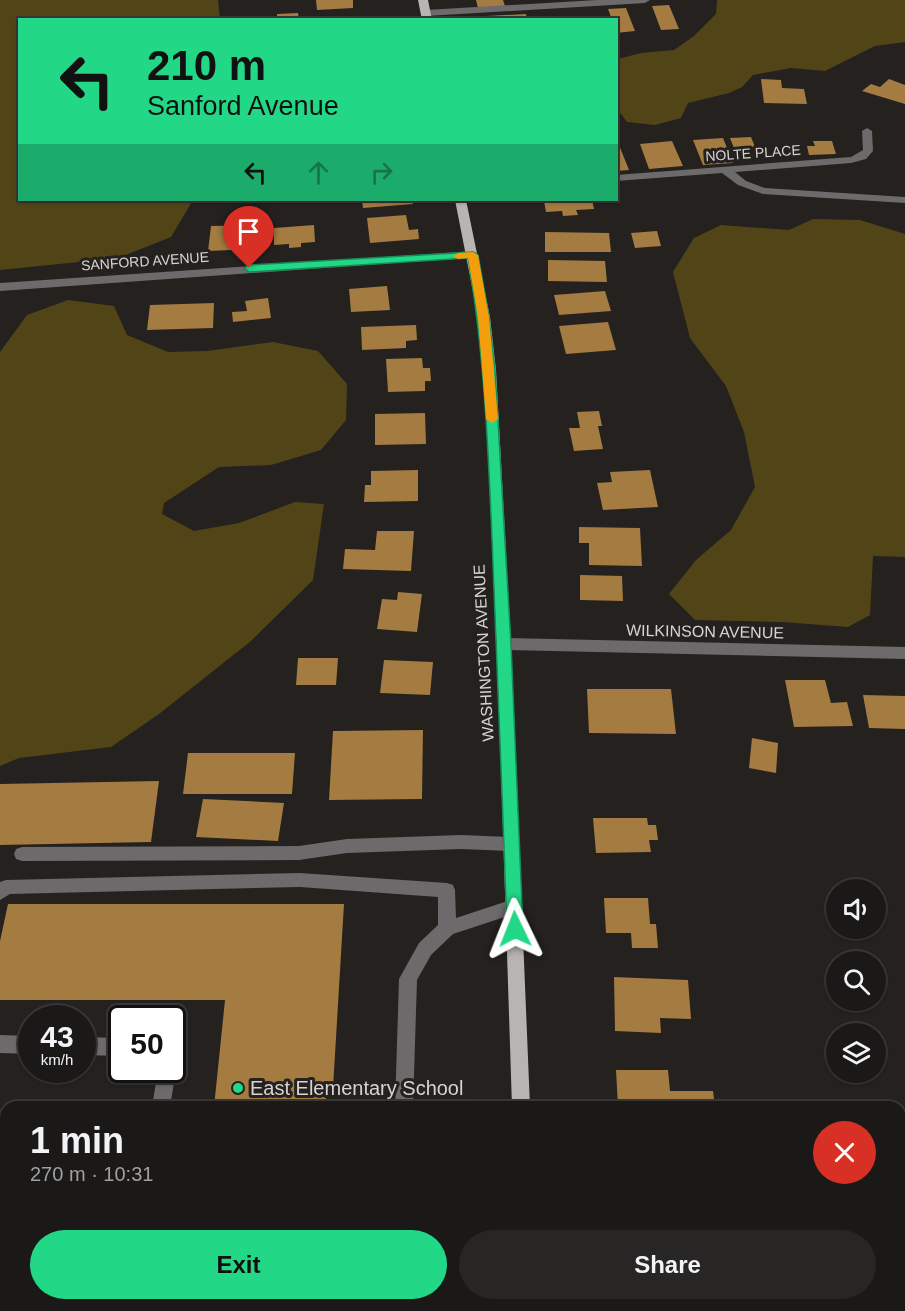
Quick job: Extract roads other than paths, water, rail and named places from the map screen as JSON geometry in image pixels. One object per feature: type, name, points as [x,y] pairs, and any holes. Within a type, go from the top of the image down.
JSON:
[{"type":"main road","points":[[423,0],[426,16]]},
{"type":"main road","name":"WASHINGTON AVENUE","points":[[460,201],[484,317],[490,370],[504,644],[521,1101]]},
{"type":"street","points":[[426,16],[645,0]]},
{"type":"street","name":"NOLTE PLACE","points":[[618,178],[851,160],[862,157],[868,151],[867,131]]},
{"type":"street","points":[[725,170],[742,183],[763,191],[905,200]]},
{"type":"street","name":"SANFORD AVENUE","points":[[0,287],[473,255]]},
{"type":"street","name":"WILKINSON AVENUE","points":[[504,644],[905,653]]},
{"type":"street","points":[[22,854],[299,853],[348,846],[461,842],[512,844]]},
{"type":"street","points":[[0,893],[6,887],[300,880],[447,890],[447,928]]},
{"type":"street","points":[[404,1101],[408,979],[425,949],[447,928],[514,907]]},
{"type":"street","points":[[0,1044],[18,1045]]},
{"type":"street","points":[[162,1101],[165,1083]]},
{"type":"place","name":"East Elementary School","points":[[238,1088]]}]
